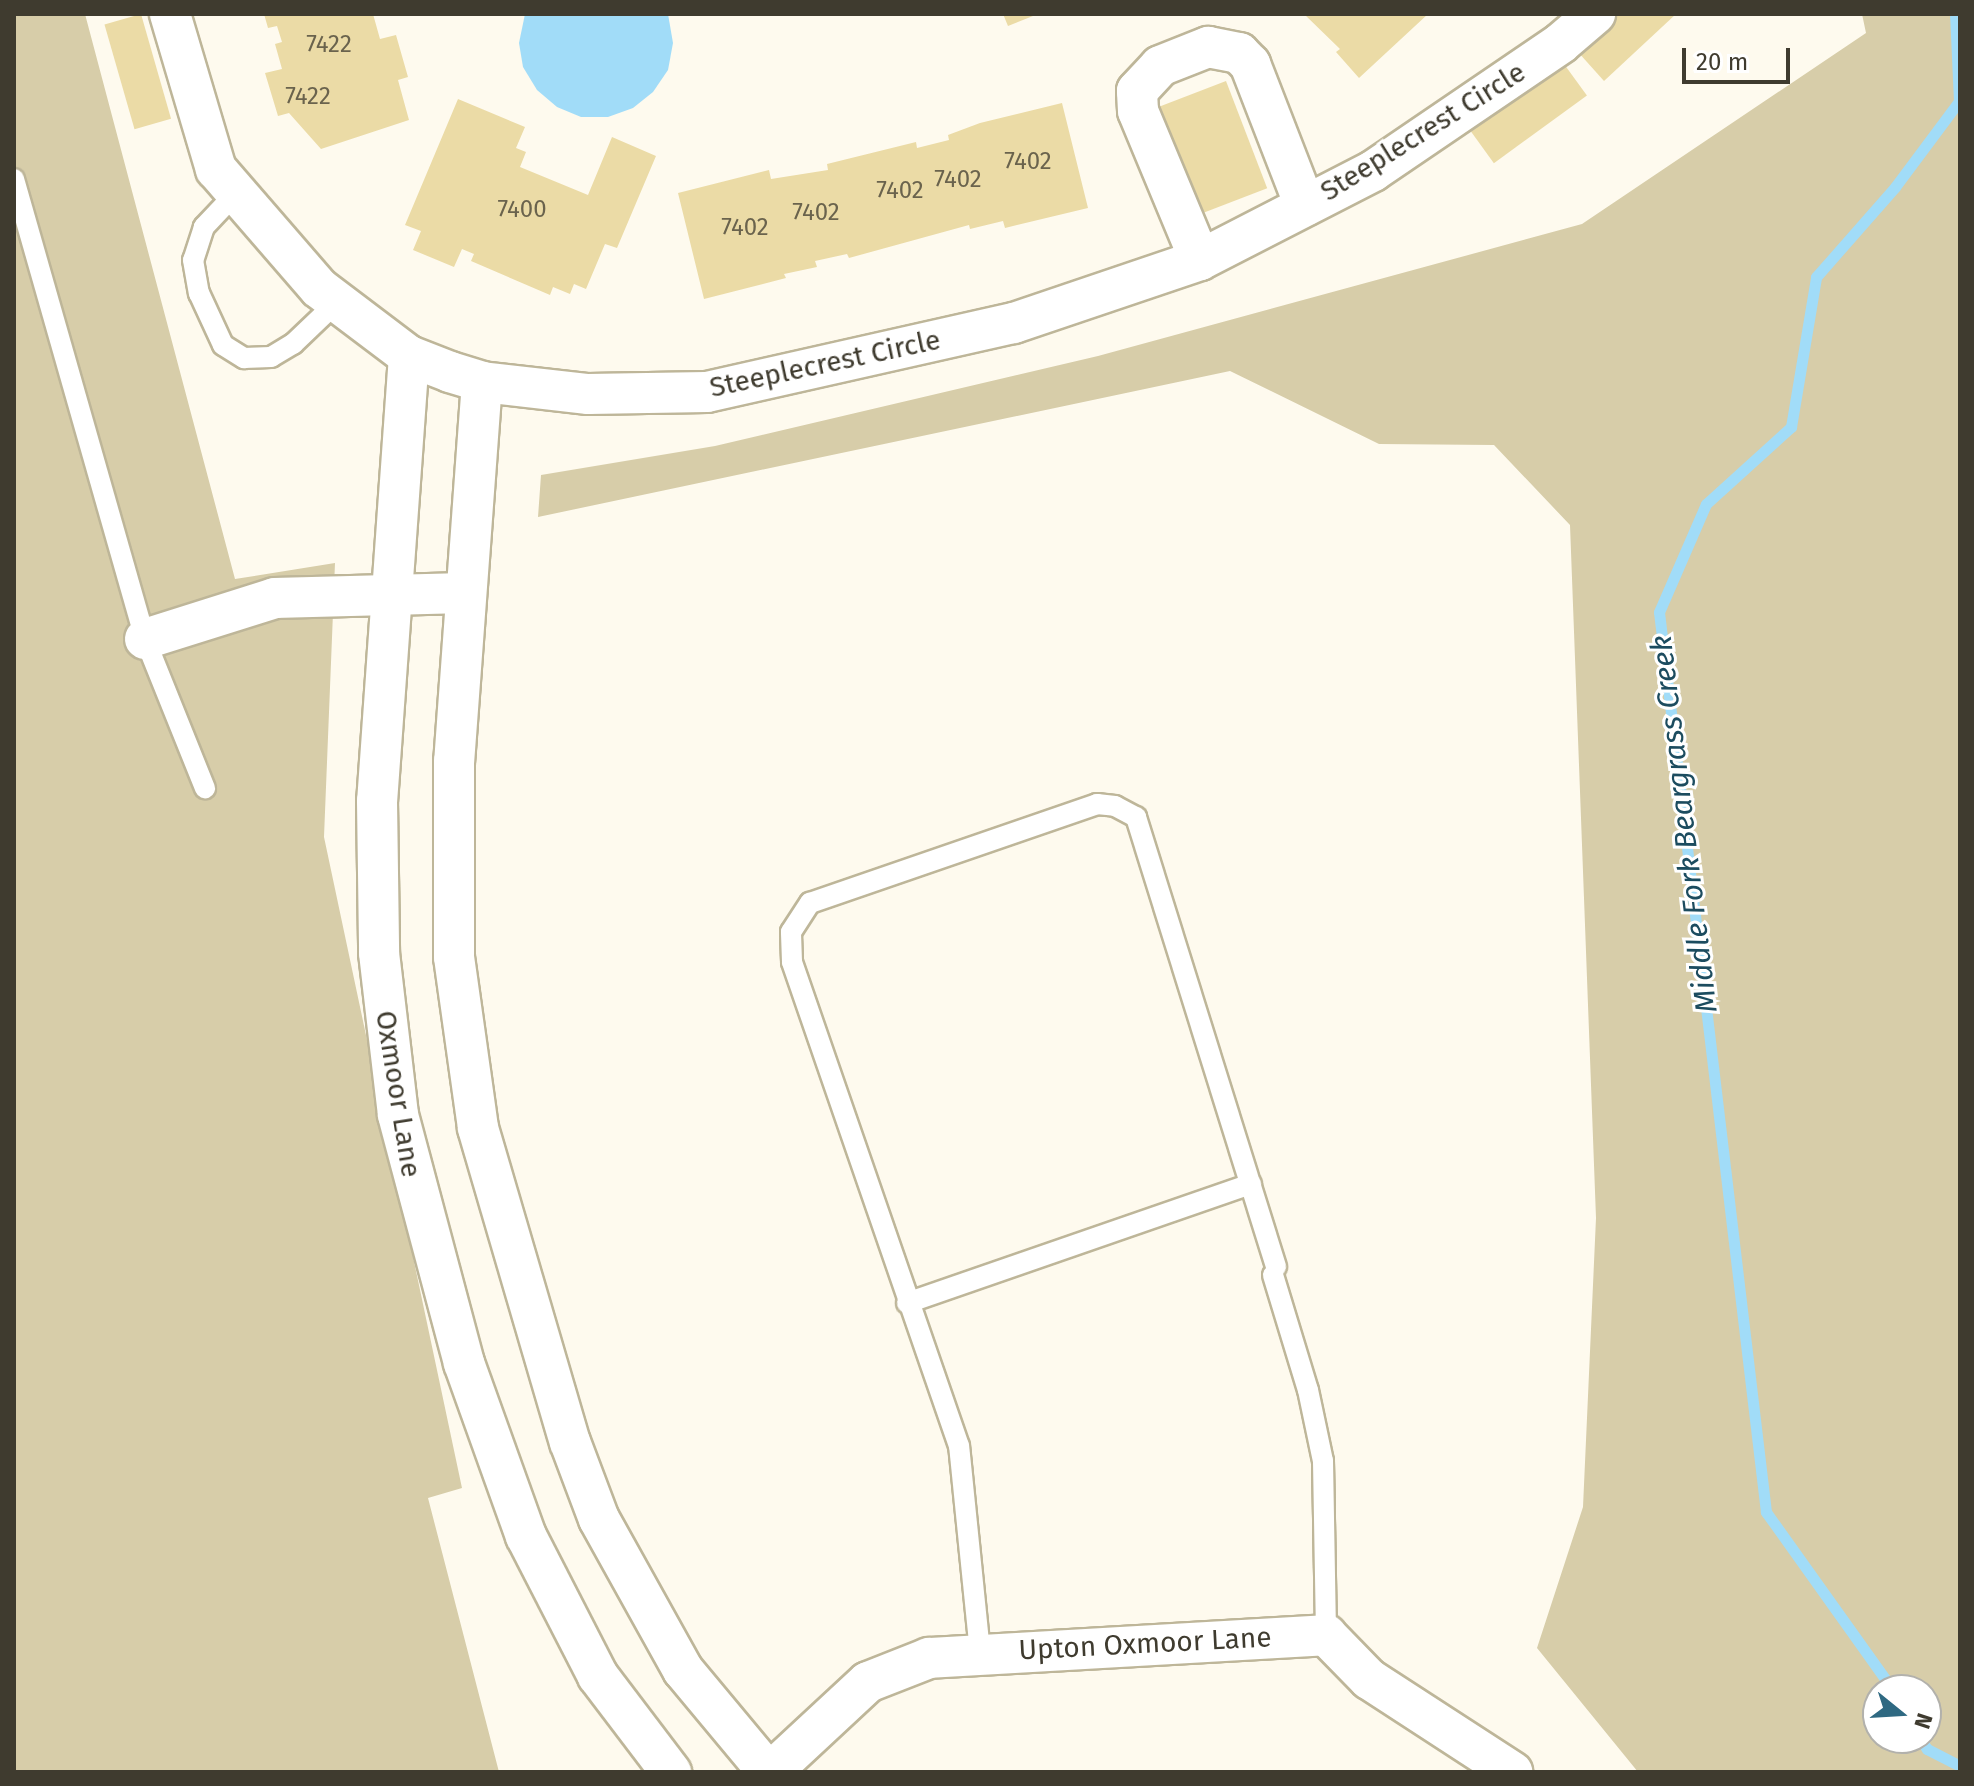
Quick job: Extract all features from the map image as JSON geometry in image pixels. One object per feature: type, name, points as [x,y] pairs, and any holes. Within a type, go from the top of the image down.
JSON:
[{"type":"street","name":"Steeplecrest Circle","points":[[170,14],[216,169],[337,302],[409,356],[482,382],[588,394],[707,392],[1014,323],[1200,260],[1373,171],[1561,43],[1595,14]]},
{"type":"street","points":[[1200,260],[1138,111],[1137,91],[1160,66],[1208,47],[1239,53],[1250,64],[1305,206]]},
{"type":"street","name":"Oxmoor Lane","points":[[409,356],[388,592],[377,899],[390,1060],[408,1170],[464,1363],[526,1536],[598,1676],[671,1772]]},
{"type":"street","points":[[482,382],[464,593],[454,761],[454,957],[467,1071],[485,1158],[570,1442],[599,1519],[683,1670],[770,1772]]},
{"type":"street","points":[[145,639],[275,598],[388,592],[464,593]]},
{"type":"street","points":[[1326,1635],[1369,1679],[1512,1772]]},
{"type":"street","name":"Upton Oxmoor Lane","points":[[770,1772],[868,1682],[929,1658],[980,1652],[1326,1635]]},
{"type":"lane","points":[[14,179],[145,639],[205,788]]},
{"type":"lane","points":[[236,193],[204,227],[193,260],[199,293],[223,345],[244,358],[271,357],[293,344],[337,302]]},
{"type":"lane","points":[[980,1652],[966,1479],[792,962],[791,932],[810,903],[1097,804],[1115,806],[1136,817],[1251,1184],[1308,1390],[1323,1461],[1326,1635]]},
{"type":"lane","points":[[907,1303],[1251,1184]]},
{"type":"shaded area","points":[[14,14],[85,14],[235,579],[335,563],[324,837],[462,1488],[428,1498],[499,1772],[14,1772]]},
{"type":"shaded area","points":[[1862,14],[1960,14],[1960,1772],[1638,1772],[1537,1648],[1583,1507],[1596,1218],[1570,525],[1494,445],[1379,444],[1230,371],[538,517],[541,475],[715,446],[1098,356],[1582,224],[1866,33]]},
{"type":"water","points":[[525,14],[668,14],[673,43],[668,70],[653,92],[633,108],[608,117],[581,117],[557,107],[537,90],[523,67],[519,43]]},
{"type":"building","points":[[141,14],[171,119],[135,129],[104,24]]},
{"type":"building","points":[[264,14],[373,14],[380,39],[396,35],[408,77],[398,80],[409,120],[321,149],[289,113],[278,116],[265,73],[282,69],[275,44],[282,42],[277,26],[268,28]]},
{"type":"building","points":[[1003,14],[1038,14],[1008,26]]},
{"type":"building","points":[[1304,14],[1428,14],[1359,78],[1336,52],[1340,49]]},
{"type":"building","points":[[1619,14],[1676,14],[1604,81],[1578,52]]},
{"type":"building","points":[[1564,64],[1587,96],[1494,163],[1471,132]]},
{"type":"building","points":[[1226,81],[1267,188],[1201,214],[1160,106]]},
{"type":"building","points":[[458,99],[525,127],[516,148],[526,152],[520,167],[588,195],[612,137],[656,156],[617,248],[605,244],[586,289],[574,284],[570,294],[553,287],[550,295],[471,261],[474,254],[462,249],[454,267],[413,250],[421,231],[405,225]]},
{"type":"building","points":[[1062,103],[1088,208],[1005,228],[1003,221],[970,229],[969,225],[849,258],[847,254],[815,261],[817,267],[784,274],[786,278],[704,299],[678,193],[769,170],[771,179],[828,170],[827,164],[916,142],[917,148],[949,140],[948,135],[980,123]]},
{"type":"waterway","name":"Middle Fork Beargrass Creek","points":[[1882,1674],[1766,1512],[1659,612],[1706,504],[1791,427],[1816,277],[1895,187],[1959,101],[1955,14]]},
{"type":"waterway","name":"Middle Fork Beargrass Creek","points":[[1937,1754],[1960,1766]]}]
